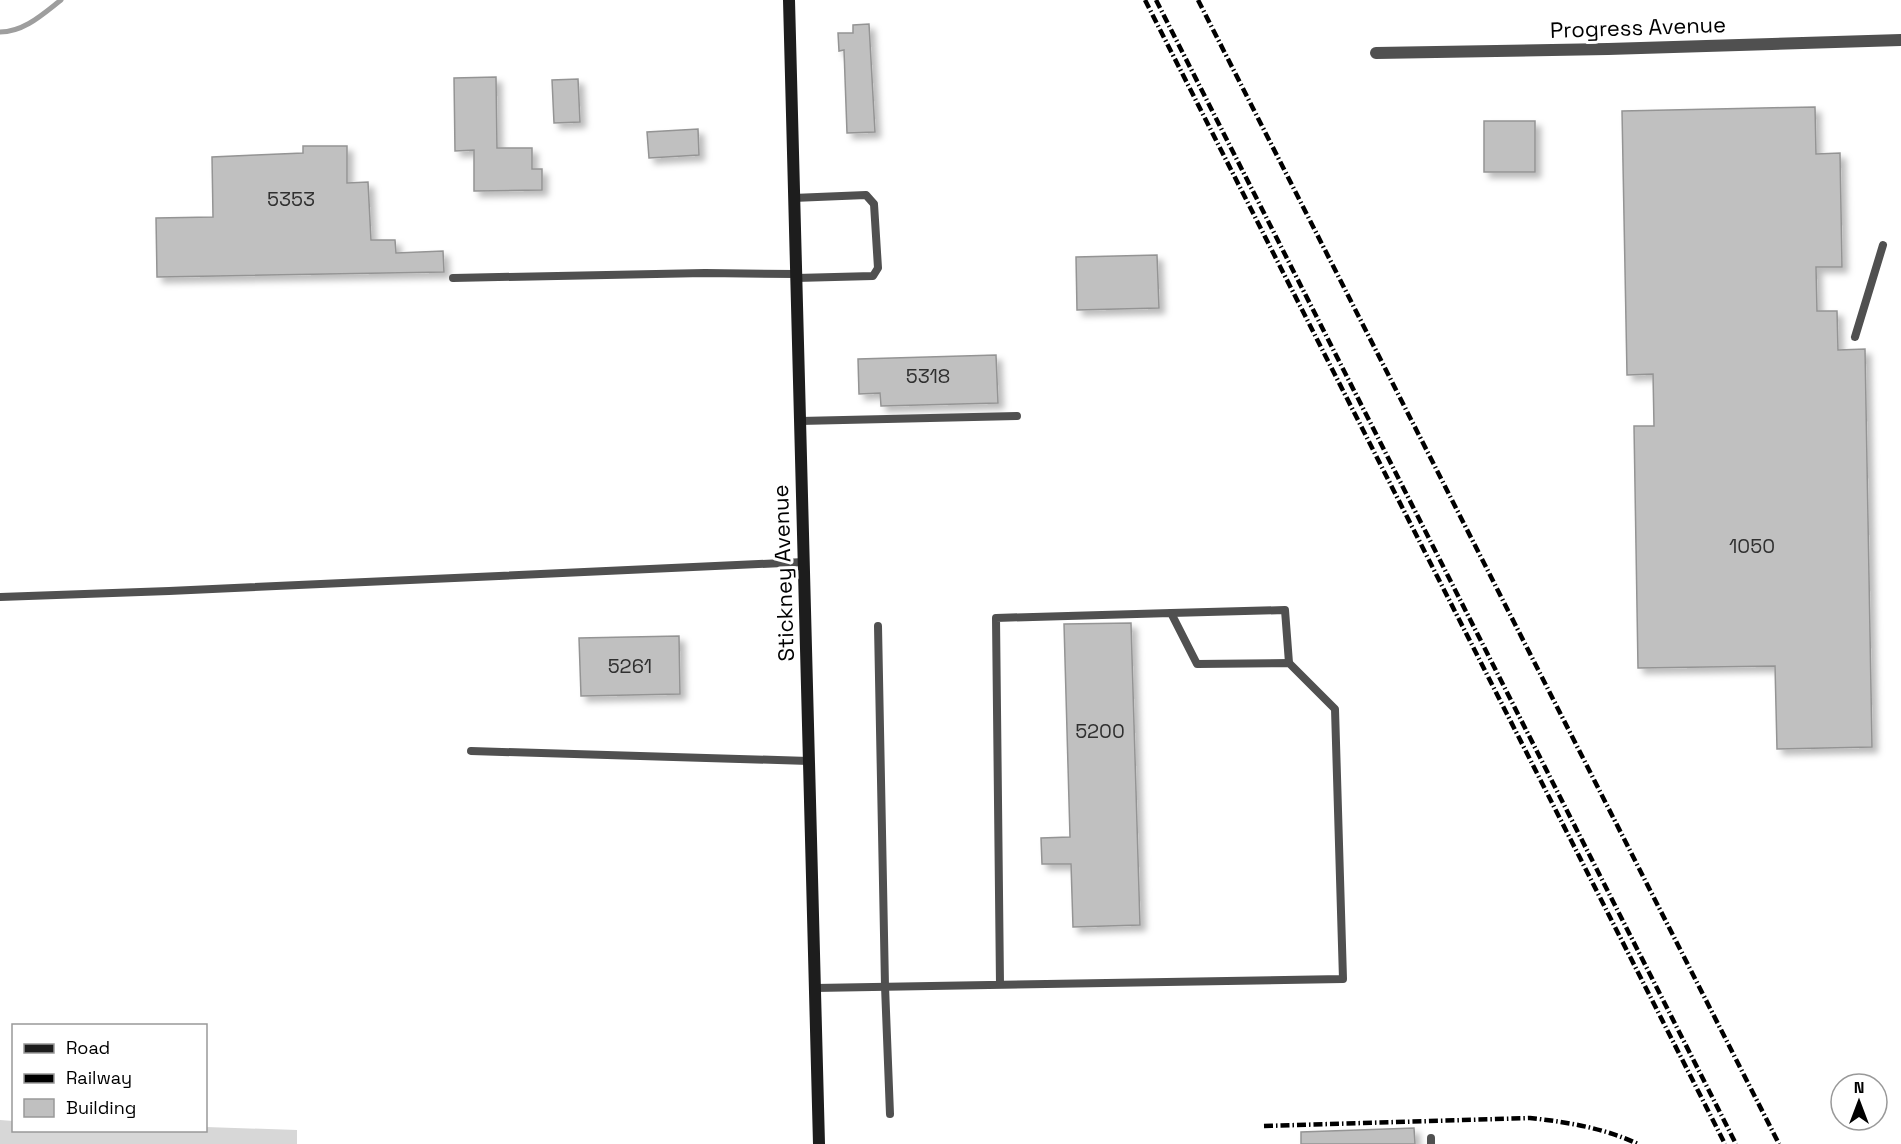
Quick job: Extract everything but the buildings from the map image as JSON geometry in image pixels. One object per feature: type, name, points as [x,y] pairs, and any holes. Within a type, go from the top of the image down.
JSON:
[{"type":"street","name":"Stickney Avenue","points":[[789,0],[819,1144]]},
{"type":"street","name":"Progress Avenue","points":[[1376,53],[1620,49],[1901,40]]},
{"type":"lane","points":[[453,278],[705,273],[873,276],[878,268],[874,204],[866,195],[793,198]]},
{"type":"lane","points":[[1855,337],[1883,245]]},
{"type":"lane","points":[[800,421],[1017,416]]},
{"type":"lane","points":[[0,597],[804,562]]},
{"type":"lane","points":[[815,987],[1342,979],[1335,709],[1289,663],[1285,610],[996,618],[1000,984]]},
{"type":"lane","points":[[1171,614],[1197,664],[1289,663]]},
{"type":"lane","points":[[878,626],[885,986],[890,1114]]},
{"type":"lane","points":[[471,751],[809,761]]},
{"type":"shaded area","points":[[0,1120],[12,1121],[12,1132],[207,1132],[207,1127],[297,1130],[297,1144],[0,1144]]},
{"type":"waterway","points":[[0,32],[25,26],[61,0]]},
{"type":"railway","points":[[1145,0],[1725,1144]]},
{"type":"railway","points":[[1156,0],[1736,1144]]},
{"type":"railway","points":[[1198,0],[1779,1144]]},
{"type":"railway","points":[[1264,1126],[1530,1118],[1585,1127],[1638,1144]]}]
